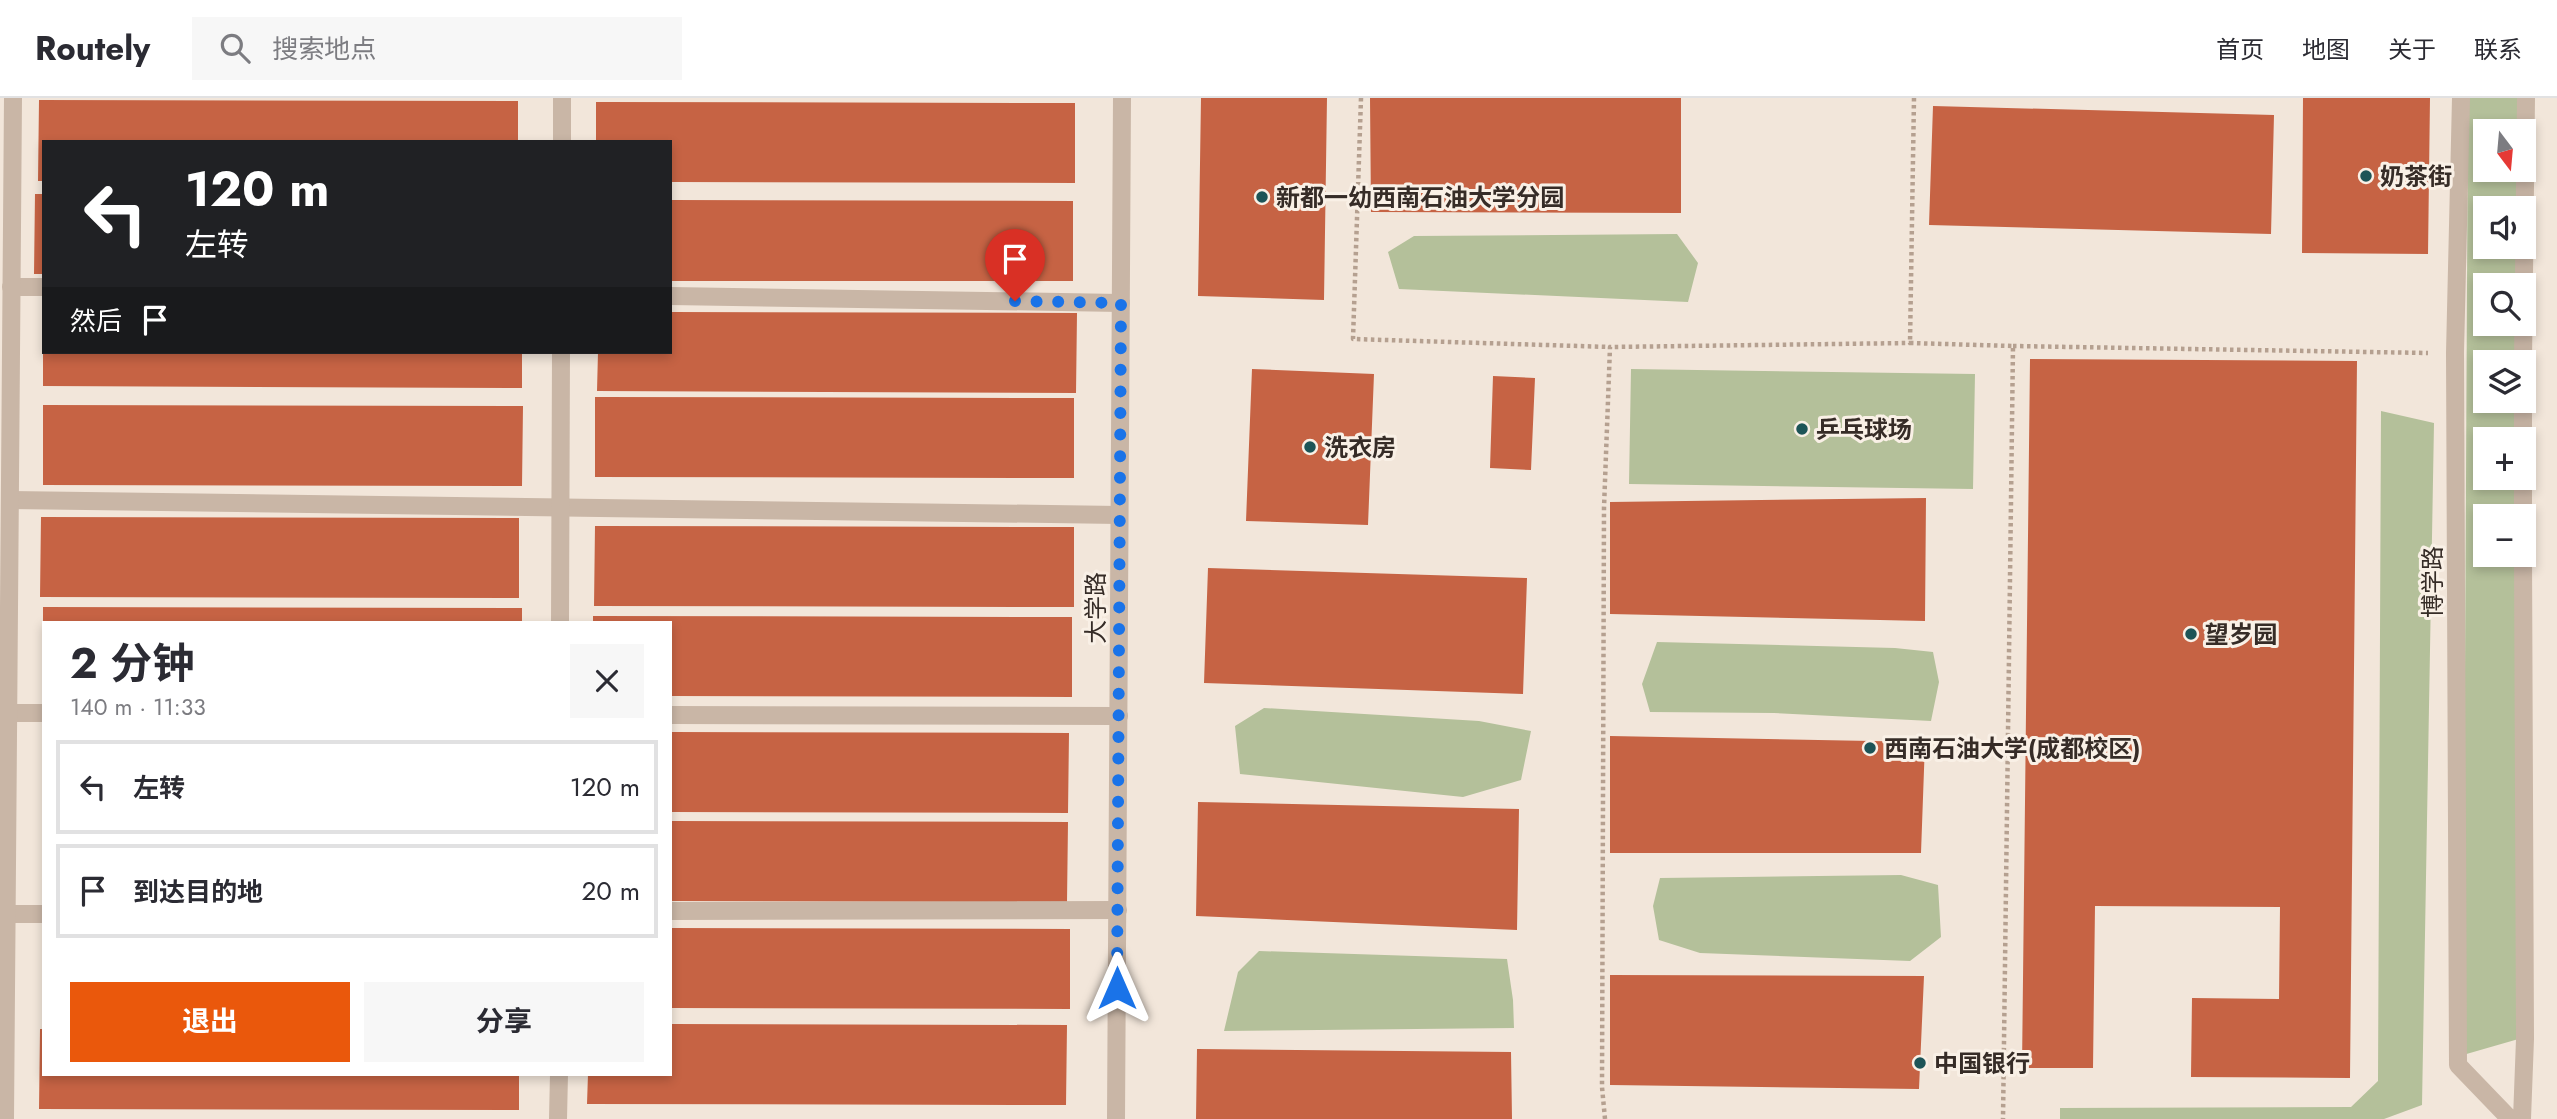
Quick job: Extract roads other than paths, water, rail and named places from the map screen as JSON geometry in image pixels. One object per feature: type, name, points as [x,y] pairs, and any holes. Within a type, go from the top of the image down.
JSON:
[{"type":"street","points":[[5,1119],[3,982],[7,914],[8,713],[5,500],[13,98]]},
{"type":"street","points":[[562,98],[562,140]]},
{"type":"street","name":"大学路","points":[[1116,1119],[1122,98]]},
{"type":"street","name":"博学路","points":[[2461,98],[2455,353],[2458,1065],[2510,1119]]},
{"type":"street","points":[[2523,350],[2525,98]]},
{"type":"street","points":[[11,287],[42,287]]},
{"type":"street","points":[[672,296],[1121,303]]},
{"type":"street","points":[[560,621],[561,354]]},
{"type":"street","points":[[5,500],[1119,515]]},
{"type":"street","points":[[2522,1119],[2525,1039],[2523,567]]},
{"type":"street","points":[[8,713],[42,713]]},
{"type":"street","points":[[672,715],[1119,716]]},
{"type":"street","points":[[672,911],[1118,910]]},
{"type":"street","points":[[7,914],[42,914]]},
{"type":"street","points":[[558,1119],[559,1076]]},
{"type":"place","name":"奶茶街","points":[[2366,176]]},
{"type":"place","name":"新都一幼西南石油大学分园","points":[[1262,197]]},
{"type":"place","name":"乒乓球场","points":[[1802,429]]},
{"type":"place","name":"洗衣房","points":[[1310,447]]},
{"type":"place","name":"望岁园","points":[[2191,634]]},
{"type":"place","name":"西南石油大学(成都校区)","points":[[1870,748]]},
{"type":"place","name":"中国银行","points":[[1920,1063]]}]
